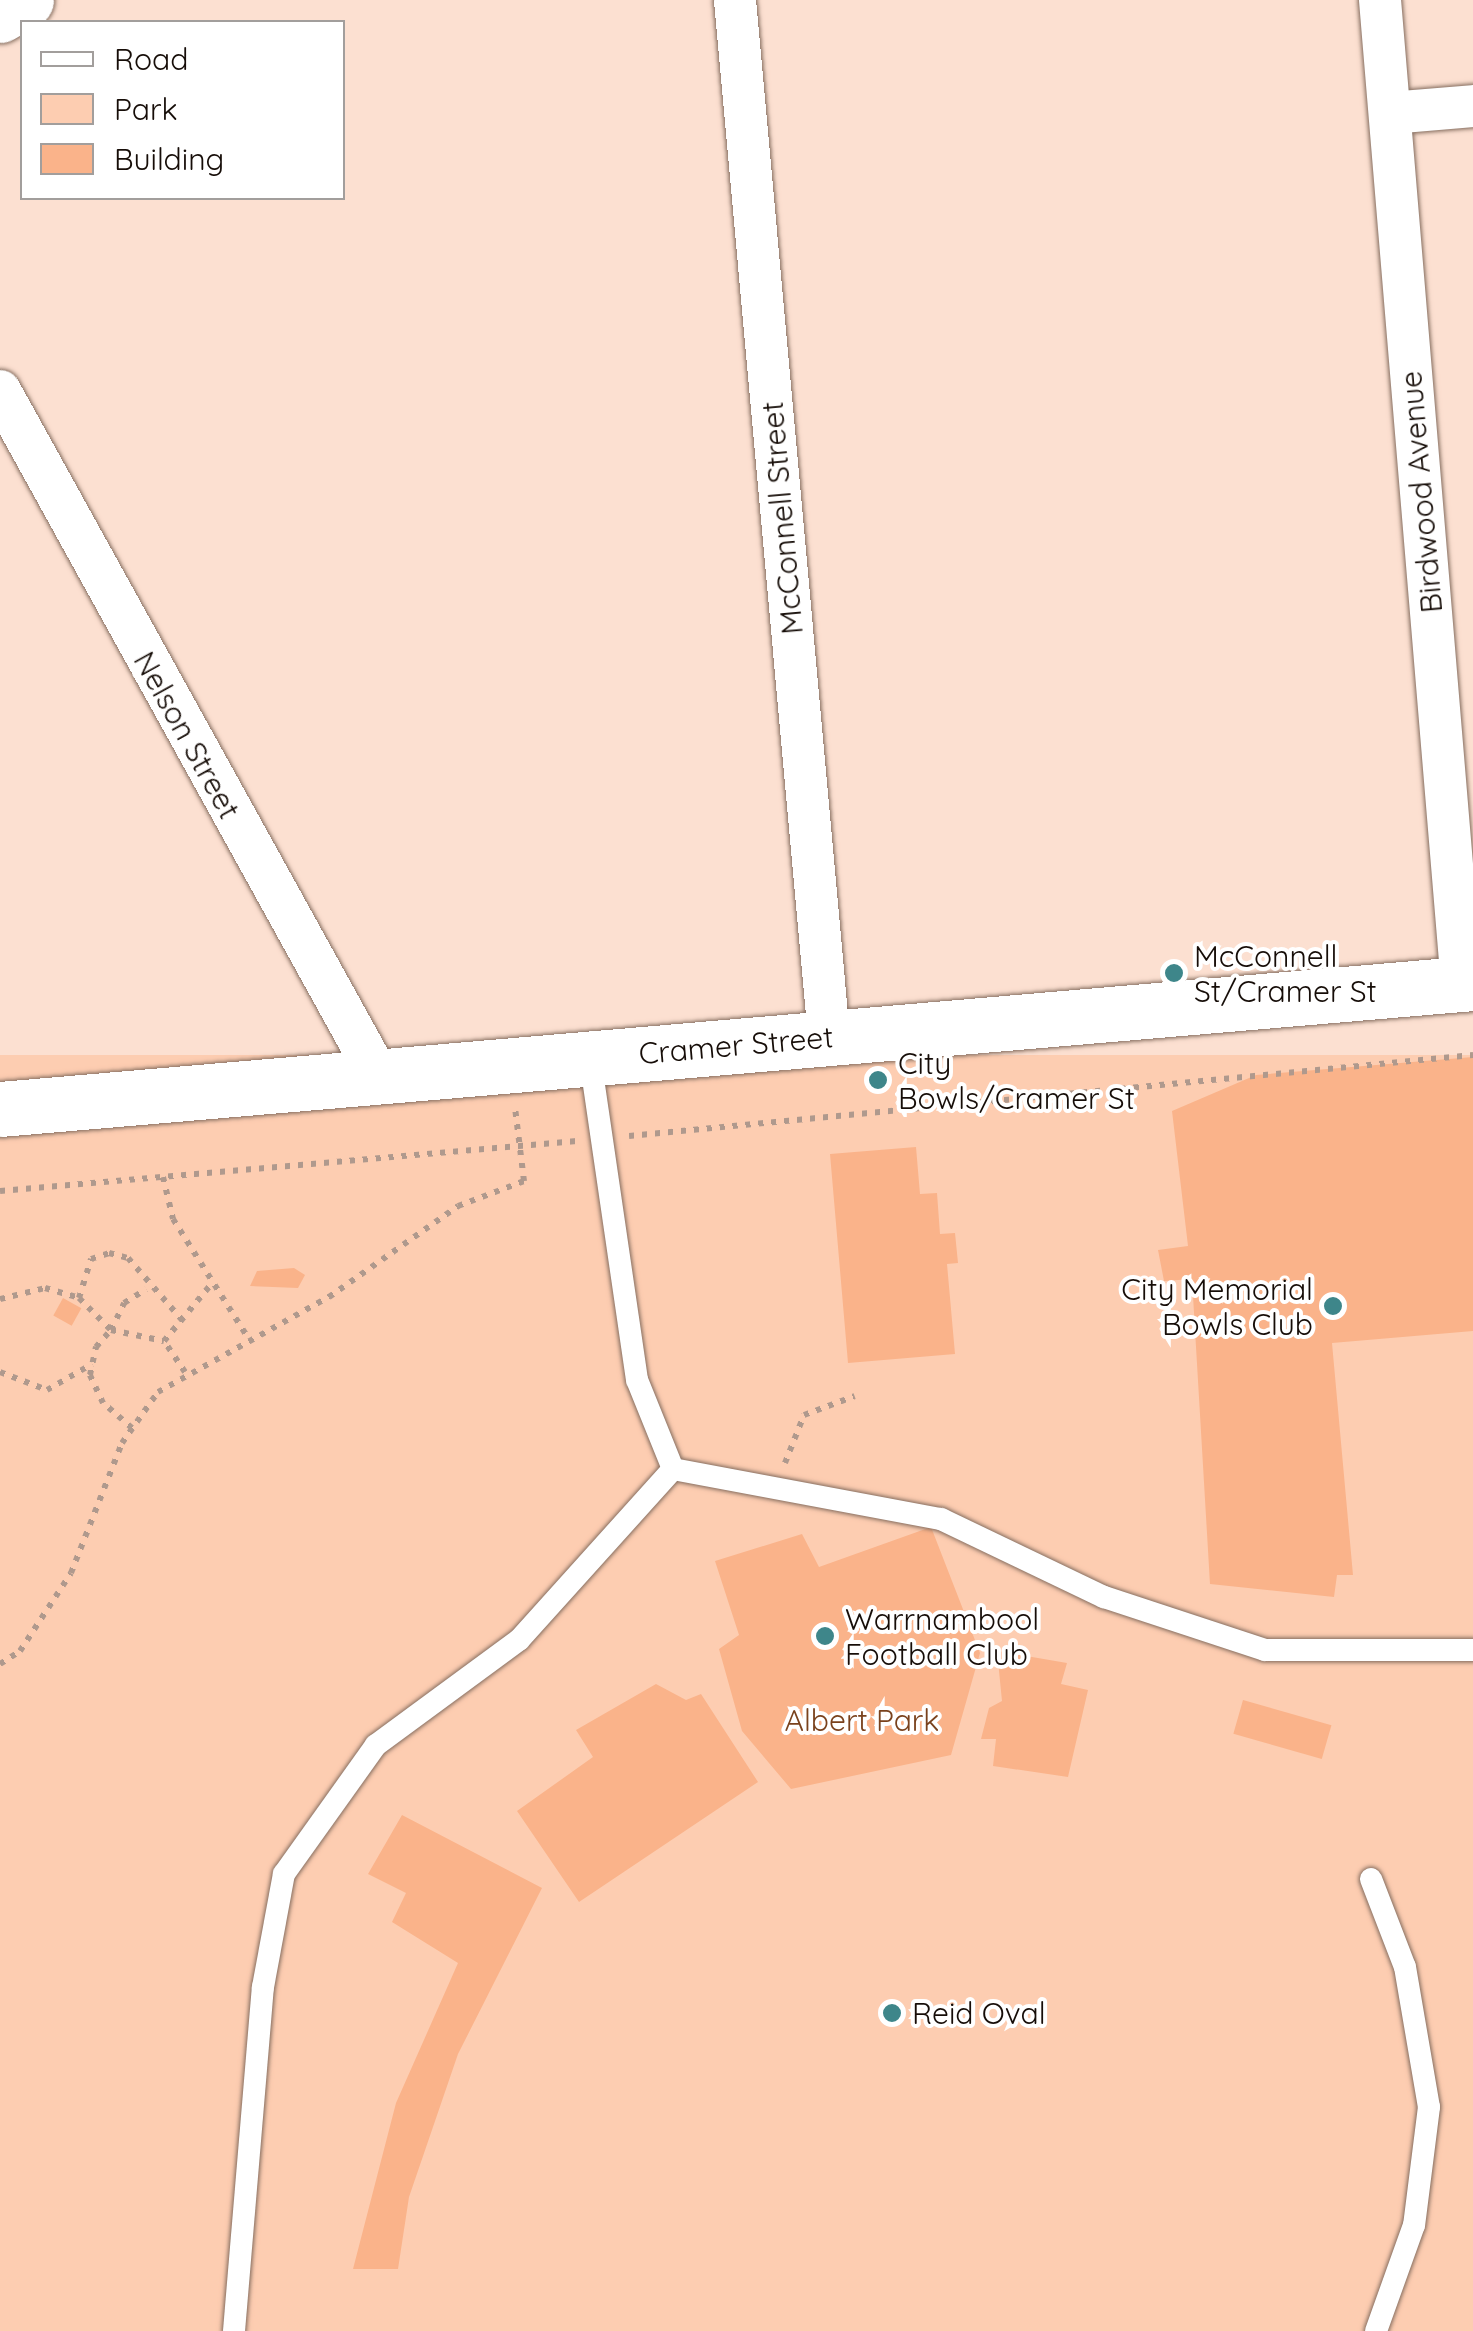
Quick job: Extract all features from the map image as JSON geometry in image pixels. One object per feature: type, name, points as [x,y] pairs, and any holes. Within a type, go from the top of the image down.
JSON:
[{"type":"street","points":[[0,14],[26,0]]},
{"type":"street","name":"McConnell Street","points":[[735,0],[829,1036]]},
{"type":"street","name":"Birdwood Avenue","points":[[1380,0],[1468,984]]},
{"type":"street","points":[[1390,113],[1473,106]]},
{"type":"street","name":"Nelson Street","points":[[0,391],[379,1077]]},
{"type":"street","name":"Cramer Street","points":[[0,1109],[1468,984]]},
{"type":"lane","points":[[590,1058],[638,1380],[673,1469]]},
{"type":"lane","points":[[673,1469],[786,1495],[941,1519],[1104,1597],[1266,1650],[1473,1650]]},
{"type":"lane","points":[[234,2331],[263,1987],[284,1874],[376,1745],[519,1640],[673,1469]]},
{"type":"lane","points":[[1372,1879],[1405,1967],[1429,2107],[1414,2224],[1376,2331]]},
{"type":"path","points":[[0,1191],[520,1147],[1473,1055]]},
{"type":"path","points":[[0,1664],[20,1651],[71,1573],[132,1428],[185,1372],[329,1297],[458,1206],[524,1181],[510,1065]]},
{"type":"path","points":[[163,1177],[173,1219],[249,1339]]},
{"type":"path","points":[[79,1298],[92,1259],[109,1253],[128,1258],[146,1289],[183,1322]]},
{"type":"path","points":[[164,1342],[213,1282]]},
{"type":"path","points":[[0,1298],[45,1288],[79,1298],[111,1330],[164,1342],[185,1372]]},
{"type":"path","points":[[0,1372],[47,1390],[92,1363],[124,1303],[146,1289]]},
{"type":"path","points":[[92,1363],[102,1402],[132,1428]]},
{"type":"path","points":[[786,1495],[794,1429],[816,1404],[855,1396]]},
{"type":"green space","name":"Albert Park","points":[[0,1055],[1473,1055],[1473,2331],[0,2331]]},
{"type":"building","name":"City Memorial Bowls Club","points":[[1473,1057],[1473,1331],[1332,1343],[1353,1575],[1337,1575],[1334,1597],[1210,1584],[1192,1279],[1164,1281],[1158,1250],[1188,1246],[1172,1111],[1256,1075]]},
{"type":"building","points":[[916,1147],[920,1194],[937,1193],[940,1234],[955,1233],[958,1263],[947,1264],[955,1354],[848,1363],[830,1154]]},
{"type":"building","points":[[294,1268],[305,1275],[298,1288],[250,1286],[257,1271]]},
{"type":"building","points":[[63,1298],[81,1308],[72,1326],[53,1315]]},
{"type":"building","points":[[931,1527],[980,1653],[951,1755],[791,1789],[742,1731],[719,1649],[739,1635],[715,1561],[802,1534],[819,1567]]},
{"type":"building","points":[[997,1651],[1067,1663],[1061,1684],[1088,1690],[1068,1777],[993,1766],[996,1739],[981,1739],[989,1708],[1002,1701]]},
{"type":"building","points":[[656,1684],[686,1700],[701,1694],[758,1782],[579,1902],[517,1811],[593,1757],[576,1730]]},
{"type":"building","points":[[1243,1700],[1331,1725],[1322,1759],[1233,1734]]},
{"type":"building","points":[[402,1815],[542,1888],[458,2054],[409,2197],[398,2269],[353,2269],[396,2103],[458,1963],[392,1922],[406,1893],[368,1874]]},
{"type":"place","name":"McConnell St/Cramer St","points":[[1174,973]]},
{"type":"place","name":"City Bowls/Cramer St","points":[[878,1080]]},
{"type":"place","name":"City Memorial Bowls Club","points":[[1333,1306]]},
{"type":"place","name":"Warrnambool Football Club","points":[[825,1636]]},
{"type":"place","name":"Reid Oval","points":[[892,2013]]}]
